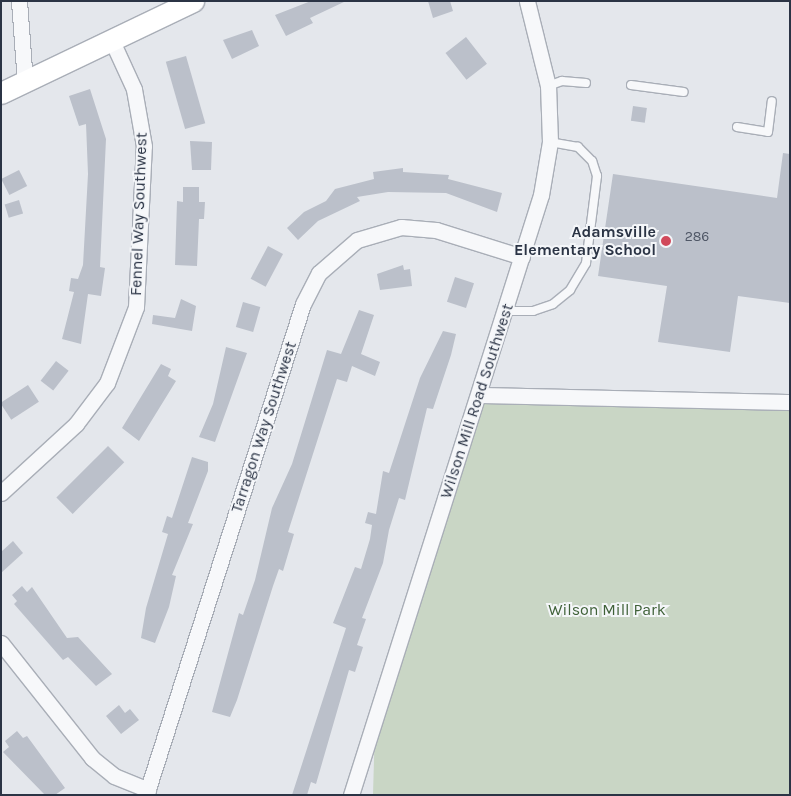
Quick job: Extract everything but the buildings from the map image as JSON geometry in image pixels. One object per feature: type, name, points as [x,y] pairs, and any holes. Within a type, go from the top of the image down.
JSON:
[{"type":"street","points":[[19,1],[25,82]]},
{"type":"street","points":[[1,94],[112,42],[193,1]]},
{"type":"street","name":"Wilson Mill Road Southwest","points":[[351,795],[541,195],[550,142],[548,86],[527,1]]},
{"type":"street","name":"Fennel Way Southwest","points":[[1,493],[76,424],[107,383],[136,306],[144,146],[134,90],[112,42]]},
{"type":"street","name":"Tarragon Way Southwest","points":[[147,792],[303,304],[319,273],[357,240],[401,227],[436,230],[522,257]]},
{"type":"street","points":[[478,395],[790,402]]},
{"type":"street","points":[[1,643],[92,758],[114,776],[147,792]]},
{"type":"lane","points":[[548,86],[562,81],[586,83]]},
{"type":"lane","points":[[631,86],[684,92]]},
{"type":"lane","points":[[737,127],[768,132],[772,101]]},
{"type":"lane","points":[[505,311],[534,311],[553,304],[570,290],[586,263],[597,176],[592,161],[578,146],[550,142]]},
{"type":"green space","name":"Wilson Mill Park","points":[[479,388],[790,403],[790,795],[373,795],[375,724]]},
{"type":"place","name":"Adamsville Elementary School","points":[[666,241]]}]
